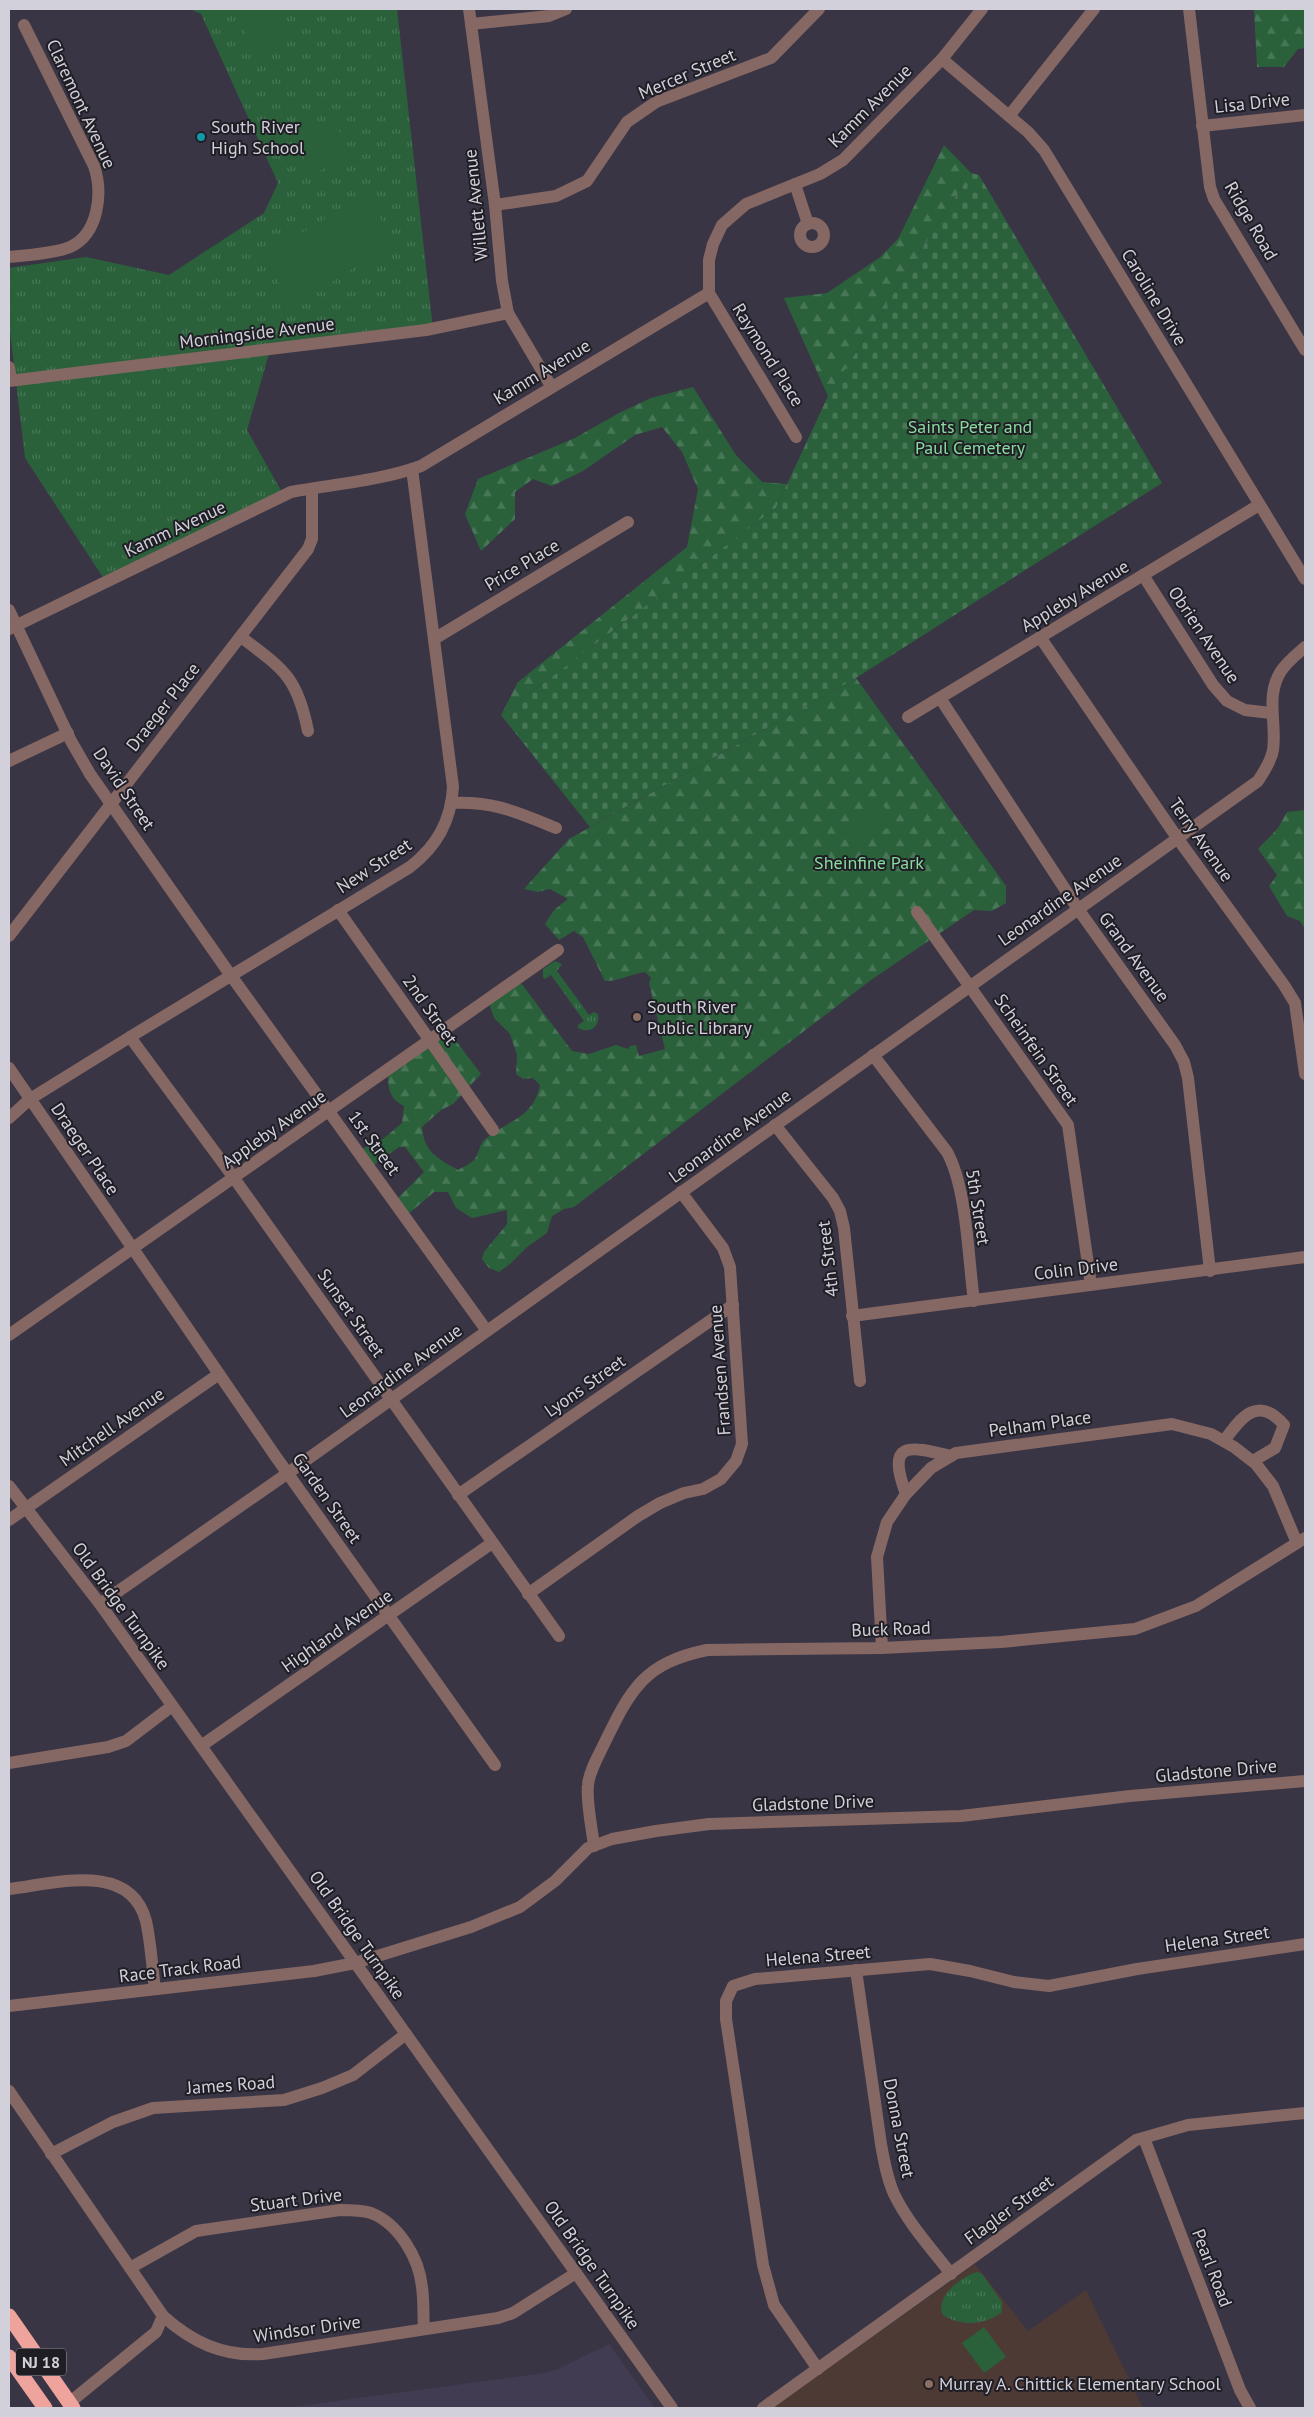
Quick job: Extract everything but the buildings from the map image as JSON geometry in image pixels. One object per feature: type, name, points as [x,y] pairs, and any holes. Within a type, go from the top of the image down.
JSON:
[{"type":"highway","name":"NJ 18","points":[[9,2316],[71,2406]]},
{"type":"highway","name":"NJ 18","points":[[9,2357],[45,2408]]},
{"type":"street","name":"Willett Avenue","points":[[469,9],[496,205],[502,280],[508,313],[551,386]]},
{"type":"street","points":[[471,24],[549,16],[566,9]]},
{"type":"street","name":"Mercer Street","points":[[496,205],[556,196],[587,181],[626,122],[656,102],[772,58],[819,9]]},
{"type":"street","name":"Kamm Avenue","points":[[12,627],[291,492],[390,476],[421,466],[709,292],[709,260],[722,225],[746,204],[833,167],[843,160],[942,59],[982,9]]},
{"type":"street","points":[[1009,116],[1094,9]]},
{"type":"street","name":"Ridge Road","points":[[1189,9],[1210,187],[1214,199],[1305,350]]},
{"type":"street","name":"Claremont Avenue","points":[[9,257],[68,248],[78,243],[87,233],[98,208],[99,195],[99,180],[94,166],[24,25]]},
{"type":"street","name":"Caroline Drive","points":[[942,59],[1009,116],[1044,150],[1305,579]]},
{"type":"street","name":"Lisa Drive","points":[[1202,126],[1305,115]]},
{"type":"street","points":[[795,184],[808,224]]},
{"type":"street","name":"Raymond Place","points":[[709,292],[796,437]]},
{"type":"street","name":"Morningside Avenue","points":[[10,380],[426,330],[508,313]]},
{"type":"street","points":[[9,366],[10,380]]},
{"type":"street","name":"New Street","points":[[9,1118],[30,1099],[130,1036],[410,867],[423,856],[440,836],[451,803],[452,775],[412,469]]},
{"type":"street","name":"Draeger Place","points":[[9,936],[308,549],[312,539],[312,489]]},
{"type":"street","name":"Appleby Avenue","points":[[908,717],[1259,505]]},
{"type":"street","name":"Price Place","points":[[434,639],[628,522]]},
{"type":"street","name":"Obrien Avenue","points":[[1143,575],[1213,684],[1227,700],[1244,710],[1271,713]]},
{"type":"street","name":"David Street","points":[[9,610],[12,627],[90,774],[232,976]]},
{"type":"street","points":[[241,637],[280,666],[297,690],[308,731]]},
{"type":"street","name":"Terry Avenue","points":[[1040,637],[1178,839],[1284,984],[1294,1003],[1305,1074]]},
{"type":"street","name":"Leonardine Avenue","points":[[100,1604],[288,1473],[1258,781],[1270,763],[1273,752],[1275,737],[1271,713],[1275,686],[1280,672],[1305,647]]},
{"type":"street","name":"Grand Avenue","points":[[940,698],[1078,909],[1175,1044],[1184,1062],[1188,1078],[1210,1271]]},
{"type":"street","points":[[9,761],[68,733]]},
{"type":"street","points":[[451,803],[475,802],[493,804],[556,828]]},
{"type":"street","name":"2nd Street","points":[[338,910],[493,1130]]},
{"type":"street","name":"Scheinfein Street","points":[[917,912],[1068,1126],[1091,1285]]},
{"type":"street","name":"Appleby Avenue","points":[[9,1335],[133,1250],[558,950]]},
{"type":"street","name":"1st Street","points":[[232,976],[487,1331]]},
{"type":"street","name":"Sunset Street","points":[[130,1036],[234,1178],[559,1636]]},
{"type":"street","name":"5th Street","points":[[874,1055],[947,1152],[954,1165],[960,1186],[974,1300]]},
{"type":"street","name":"Draeger Place","points":[[9,1068],[133,1250]]},
{"type":"street","name":"4th Street","points":[[775,1125],[833,1198],[840,1210],[844,1228],[860,1380]]},
{"type":"street","name":"Frandsen Avenue","points":[[528,1594],[638,1516],[660,1503],[684,1493],[703,1489],[722,1478],[736,1461],[742,1444],[730,1267],[723,1248],[681,1192]]},
{"type":"street","name":"Garden Street","points":[[133,1250],[495,1765]]},
{"type":"street","name":"Colin Drive","points":[[852,1316],[1210,1271],[1305,1257]]},
{"type":"street","name":"Lyons Street","points":[[458,1495],[733,1305]]},
{"type":"street","name":"Mitchell Avenue","points":[[9,1520],[219,1374]]},
{"type":"street","points":[[1224,1441],[1240,1419],[1256,1410],[1266,1411],[1276,1417],[1284,1425],[1275,1448],[1253,1462]]},
{"type":"street","name":"Pelham Place","points":[[882,1648],[877,1557],[887,1522],[906,1494],[931,1468],[956,1454],[998,1446],[1172,1424],[1212,1434],[1253,1462],[1273,1486],[1301,1540]]},
{"type":"street","points":[[906,1494],[898,1472],[898,1462],[903,1453],[911,1448],[919,1448],[951,1456]]},
{"type":"street","name":"Old Bridge Turnpike","points":[[9,1486],[100,1604],[672,2408]]},
{"type":"street","name":"Buck Road","points":[[594,1846],[588,1784],[597,1760],[625,1701],[645,1676],[667,1661],[707,1650],[882,1648],[1001,1642],[1135,1629],[1196,1606],[1301,1540]]},
{"type":"street","name":"Highland Avenue","points":[[201,1746],[492,1543]]},
{"type":"street","points":[[9,1763],[108,1747],[126,1741],[172,1706]]},
{"type":"street","name":"Gladstone Drive","points":[[356,1963],[471,1927],[520,1907],[555,1881],[588,1848],[612,1839],[656,1830],[709,1824],[961,1816],[1130,1796],[1305,1781]]},
{"type":"street","points":[[9,1889],[92,1879],[115,1885],[125,1891],[141,1909],[145,1920],[156,1989]]},
{"type":"street","name":"Helena Street","points":[[818,2369],[774,2304],[763,2265],[726,2019],[726,2001],[732,1986],[755,1979],[930,1964],[970,1971],[1014,1982],[1049,1986],[1137,1969],[1305,1944]]},
{"type":"street","name":"Race Track Road","points":[[9,2006],[314,1971],[356,1963]]},
{"type":"street","name":"Donna Street","points":[[856,1970],[880,2144],[886,2170],[893,2192],[905,2214],[951,2274]]},
{"type":"street","name":"James Road","points":[[51,2154],[113,2122],[153,2108],[284,2100],[322,2088],[352,2075],[406,2034]]},
{"type":"street","name":"Windsor Drive","points":[[9,2091],[163,2316],[195,2340],[217,2350],[241,2354],[263,2354],[498,2318],[513,2312],[576,2273]]},
{"type":"street","name":"Flagler Street","points":[[763,2408],[1136,2140],[1188,2125],[1305,2113]]},
{"type":"street","name":"Pearl Road","points":[[1144,2138],[1240,2390],[1250,2408]]},
{"type":"street","name":"Stuart Drive","points":[[130,2268],[196,2231],[340,2210],[356,2210],[372,2214],[383,2221],[406,2243],[415,2260],[422,2285],[424,2329]]},
{"type":"street","points":[[71,2406],[156,2332],[163,2316]]},
{"type":"shaded area","points":[[975,2264],[1028,2331],[1086,2290],[1143,2408],[773,2408]]},
{"type":"shaded area","points":[[609,2344],[655,2408],[284,2408],[538,2374],[556,2370]]},
{"type":"green space","points":[[190,9],[397,9],[433,329],[270,350],[247,430],[284,496],[106,582],[25,458],[9,323],[9,268],[86,257],[169,275],[264,213],[278,183],[201,14]]},
{"type":"green space","points":[[249,9],[279,9],[286,25],[281,38],[268,46],[250,44],[237,13]]},
{"type":"green space","points":[[1254,9],[1305,9],[1305,48],[1298,49],[1284,67],[1257,67]]},
{"type":"green space","points":[[318,123],[332,127],[342,134],[347,145],[347,159],[310,175],[296,137],[302,130]]},
{"type":"green space","points":[[944,145],[971,173],[828,396],[784,298],[827,293],[879,258],[898,239]]},
{"type":"green space","name":"Saints Peter and Paul Cemetery","points":[[971,173],[979,175],[1162,483],[856,678],[590,827],[501,715],[776,508],[828,396]]},
{"type":"green space","points":[[365,194],[395,242],[293,306],[263,257]]},
{"type":"green space","points":[[693,387],[736,455],[762,482],[787,484],[776,508],[501,715],[518,682],[687,547],[698,489],[682,452],[662,427],[635,435],[583,471],[552,486],[533,479],[515,492],[515,519],[481,551],[465,514],[478,479],[575,438],[619,413],[651,398]]},
{"type":"green space","name":"Sheinfine Park","points":[[856,678],[1006,886],[1006,903],[992,911],[974,910],[871,980],[574,1207],[564,1209],[552,1216],[547,1233],[527,1247],[499,1272],[489,1268],[482,1259],[484,1252],[507,1224],[507,1210],[472,1218],[456,1208],[448,1192],[434,1192],[405,1217],[394,1202],[424,1172],[405,1147],[399,1147],[371,1167],[358,1151],[383,1139],[402,1123],[404,1106],[392,1096],[388,1082],[388,1070],[447,1029],[481,1074],[453,1104],[441,1110],[422,1127],[423,1136],[433,1153],[451,1166],[458,1170],[470,1163],[475,1159],[484,1140],[526,1112],[537,1096],[540,1085],[533,1078],[523,1079],[516,1074],[517,1055],[510,1034],[494,1018],[488,1000],[518,979],[572,1051],[589,1054],[616,1045],[628,1049],[630,1046],[636,1045],[639,1056],[665,1049],[649,983],[651,978],[645,972],[605,981],[583,937],[574,931],[559,940],[545,924],[554,910],[568,899],[550,889],[538,892],[524,889],[569,839]]},
{"type":"green space","points":[[882,803],[894,824],[851,849],[839,827]]},
{"type":"green space","points":[[1305,810],[1305,929],[1300,921],[1287,916],[1269,886],[1277,875],[1258,849],[1278,828],[1287,812]]},
{"type":"green space","points":[[555,961],[562,964],[557,971],[589,1015],[594,1012],[598,1014],[596,1026],[590,1030],[578,1028],[578,1025],[584,1021],[551,975],[545,979],[543,977],[543,969]]},
{"type":"green space","points":[[978,2272],[982,2274],[1002,2302],[1002,2312],[988,2320],[973,2323],[950,2319],[943,2315],[942,2302],[951,2288],[958,2282]]},
{"type":"green space","points":[[984,2327],[1006,2357],[984,2373],[962,2343]]},
{"type":"place","name":"South River High School","points":[[201,137]]},
{"type":"place","name":"South River Public Library","points":[[637,1017]]},
{"type":"place","name":"Murray A. Chittick Elementary School","points":[[929,2384]]}]
